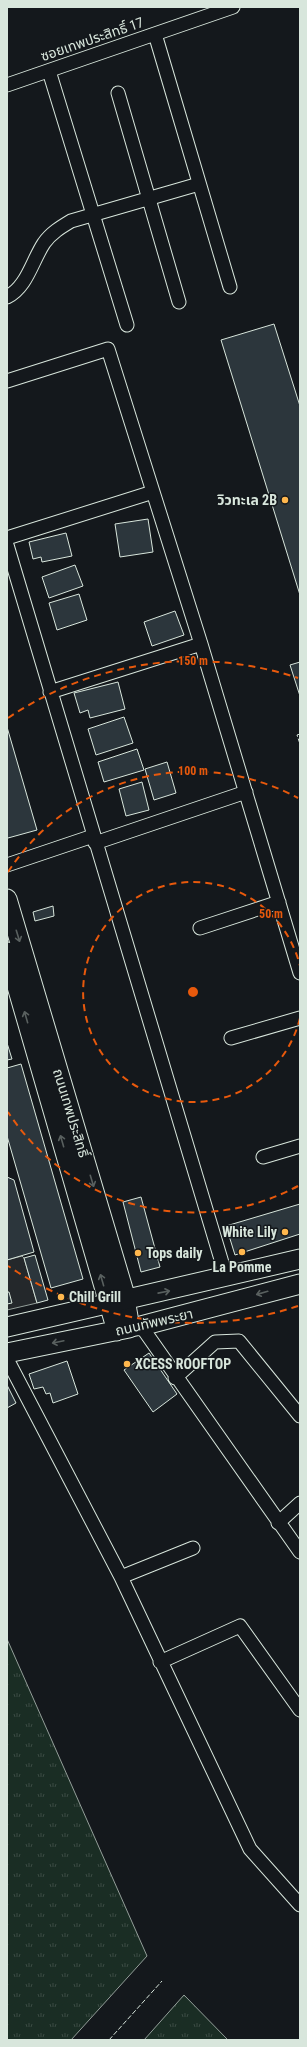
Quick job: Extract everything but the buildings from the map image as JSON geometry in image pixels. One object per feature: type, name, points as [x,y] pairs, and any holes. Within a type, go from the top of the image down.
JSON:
[{"type":"main road","name":"ถนนเทพประสิทธิ์","points":[[7,899],[117,1301]]},
{"type":"main road","name":"ถนนเทพประสิทธิ์","points":[[7,952],[117,1301],[129,1328]]},
{"type":"main road","name":"ถนนทัพพระยา","points":[[7,1327],[117,1301],[174,1290],[300,1259]]},
{"type":"main road","name":"ถนนทัพพระยา","points":[[7,1353],[129,1328],[300,1284]]},
{"type":"street","name":"ซอยเทพประสิทธิ์ 17","points":[[7,85],[233,7]]},
{"type":"street","points":[[155,34],[230,287]]},
{"type":"street","points":[[49,71],[127,325]]},
{"type":"street","points":[[118,93],[178,302]]},
{"type":"street","points":[[7,297],[13,294],[25,280],[44,243],[55,231],[71,221],[199,184]]},
{"type":"street","points":[[7,381],[108,349],[201,644],[300,973]]},
{"type":"street","points":[[7,538],[152,492]]},
{"type":"street","points":[[7,545],[94,840],[226,1276]]},
{"type":"street","points":[[50,692],[201,644]]},
{"type":"street","points":[[7,865],[94,840],[246,792]]},
{"type":"street","points":[[200,928],[279,902]]},
{"type":"street","points":[[231,1038],[300,1018]]},
{"type":"street","points":[[263,1157],[300,1146]]},
{"type":"street","points":[[129,1328],[176,1378],[300,1552]]},
{"type":"street","points":[[176,1378],[215,1342],[239,1341],[300,1416]]},
{"type":"street","points":[[7,1359],[121,1577],[250,1849],[300,1905]]},
{"type":"street","points":[[278,1523],[300,1503]]},
{"type":"street","points":[[121,1577],[192,1548]]},
{"type":"street","points":[[160,1662],[240,1626],[300,1710]]},
{"type":"green space","points":[[7,1639],[147,1956],[71,2040],[7,2040]]},
{"type":"green space","points":[[184,1995],[228,2040],[144,2040]]},
{"type":"shaded area","points":[[22,1256],[24,1258],[37,1303],[7,1310],[7,1260]]},
{"type":"fence","points":[[300,734],[297,735],[300,744]]},
{"type":"fence","points":[[109,2040],[162,1981]]},
{"type":"place","name":"วิวทะเล 2B","points":[[285,500]]},
{"type":"place","name":"White Lily","points":[[285,1232]]},
{"type":"place","name":"La Pomme","points":[[242,1252]]},
{"type":"place","name":"Tops daily","points":[[138,1253]]},
{"type":"place","name":"Chill Grill","points":[[61,1297]]},
{"type":"place","name":"XCESS ROOFTOP","points":[[127,1364]]}]
